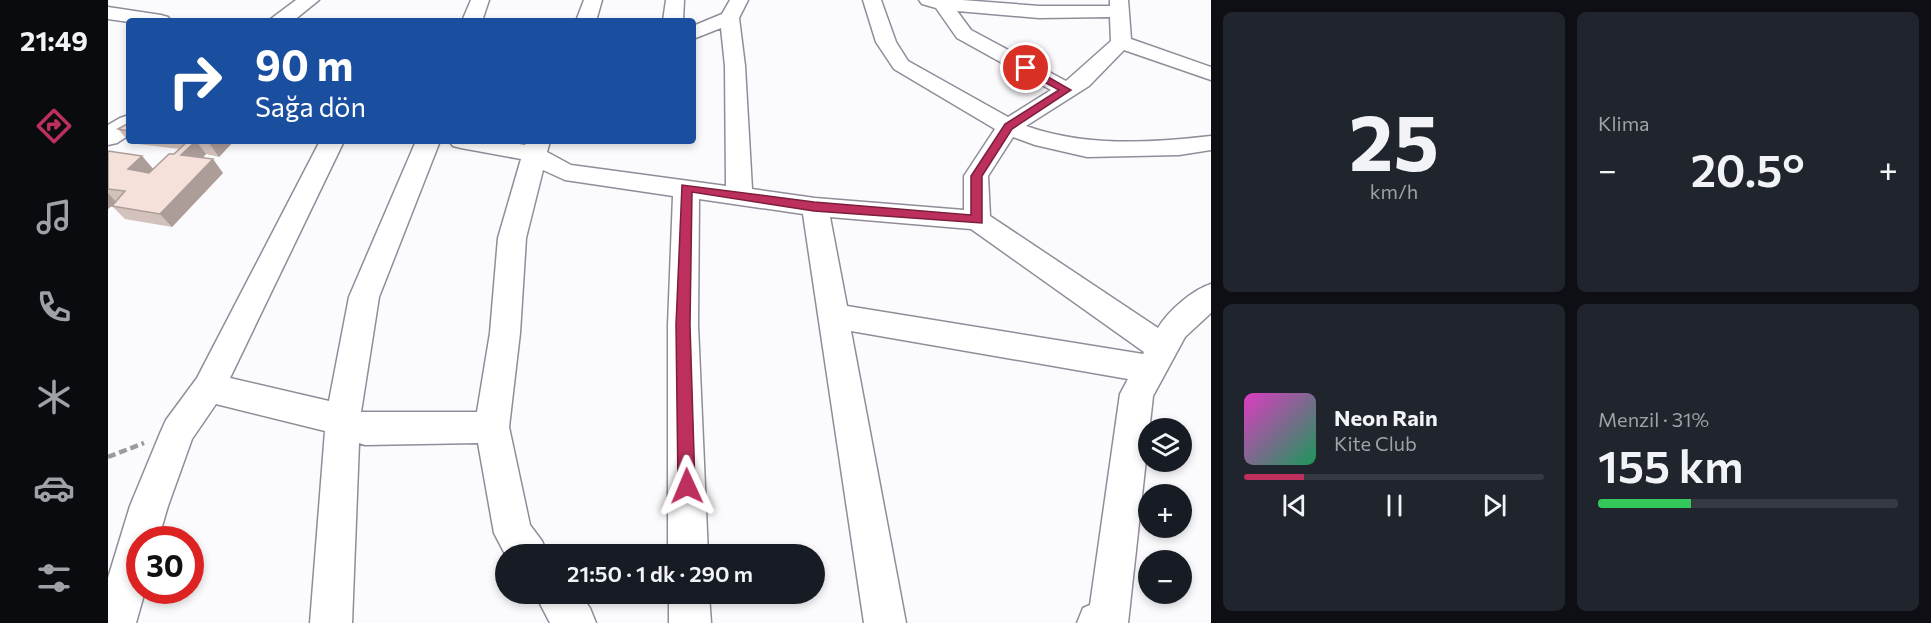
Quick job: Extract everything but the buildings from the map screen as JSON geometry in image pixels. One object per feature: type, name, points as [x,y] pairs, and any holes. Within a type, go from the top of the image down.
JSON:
[{"type":"street","points":[[108,3],[112,0]]},
{"type":"street","points":[[283,18],[309,0]]},
{"type":"street","points":[[473,18],[480,0]]},
{"type":"street","points":[[587,18],[593,0]]},
{"type":"street","points":[[673,18],[675,0]]},
{"type":"street","points":[[872,0],[886,42],[901,65],[1008,127],[1043,140],[1086,149],[1179,147],[1211,143]]},
{"type":"street","points":[[935,2],[964,34],[1066,90]]},
{"type":"street","points":[[935,2],[1039,12],[1119,6],[1121,42],[1081,81],[1008,127],[976,176],[977,220]]},
{"type":"street","points":[[696,31],[735,9],[739,195]]},
{"type":"street","points":[[108,13],[141,18]]},
{"type":"street","points":[[1121,42],[1211,74]]},
{"type":"street","points":[[108,137],[126,125]]},
{"type":"street","points":[[115,623],[149,506],[178,431],[209,388],[331,144]]},
{"type":"street","points":[[331,623],[343,420],[364,297],[427,144]]},
{"type":"street","points":[[498,144],[536,147],[565,172],[814,207],[977,220],[1157,358]]},
{"type":"street","points":[[520,544],[513,533],[492,427],[505,333],[512,238],[536,147]]},
{"type":"street","points":[[686,188],[683,325],[688,544]]},
{"type":"street","points":[[814,207],[885,623]]},
{"type":"street","points":[[1098,623],[1109,618],[1137,394],[1174,328],[1211,295]]},
{"type":"street","points":[[833,316],[1157,358]]},
{"type":"street","points":[[209,388],[343,420],[365,429],[492,427]]},
{"type":"street","points":[[562,604],[575,623]]},
{"type":"street","points":[[689,604],[690,623]]},
{"type":"route","points":[[687,486],[683,325],[686,188],[814,207],[977,220],[976,176],[1008,127],[1066,90],[1026,68]]}]
